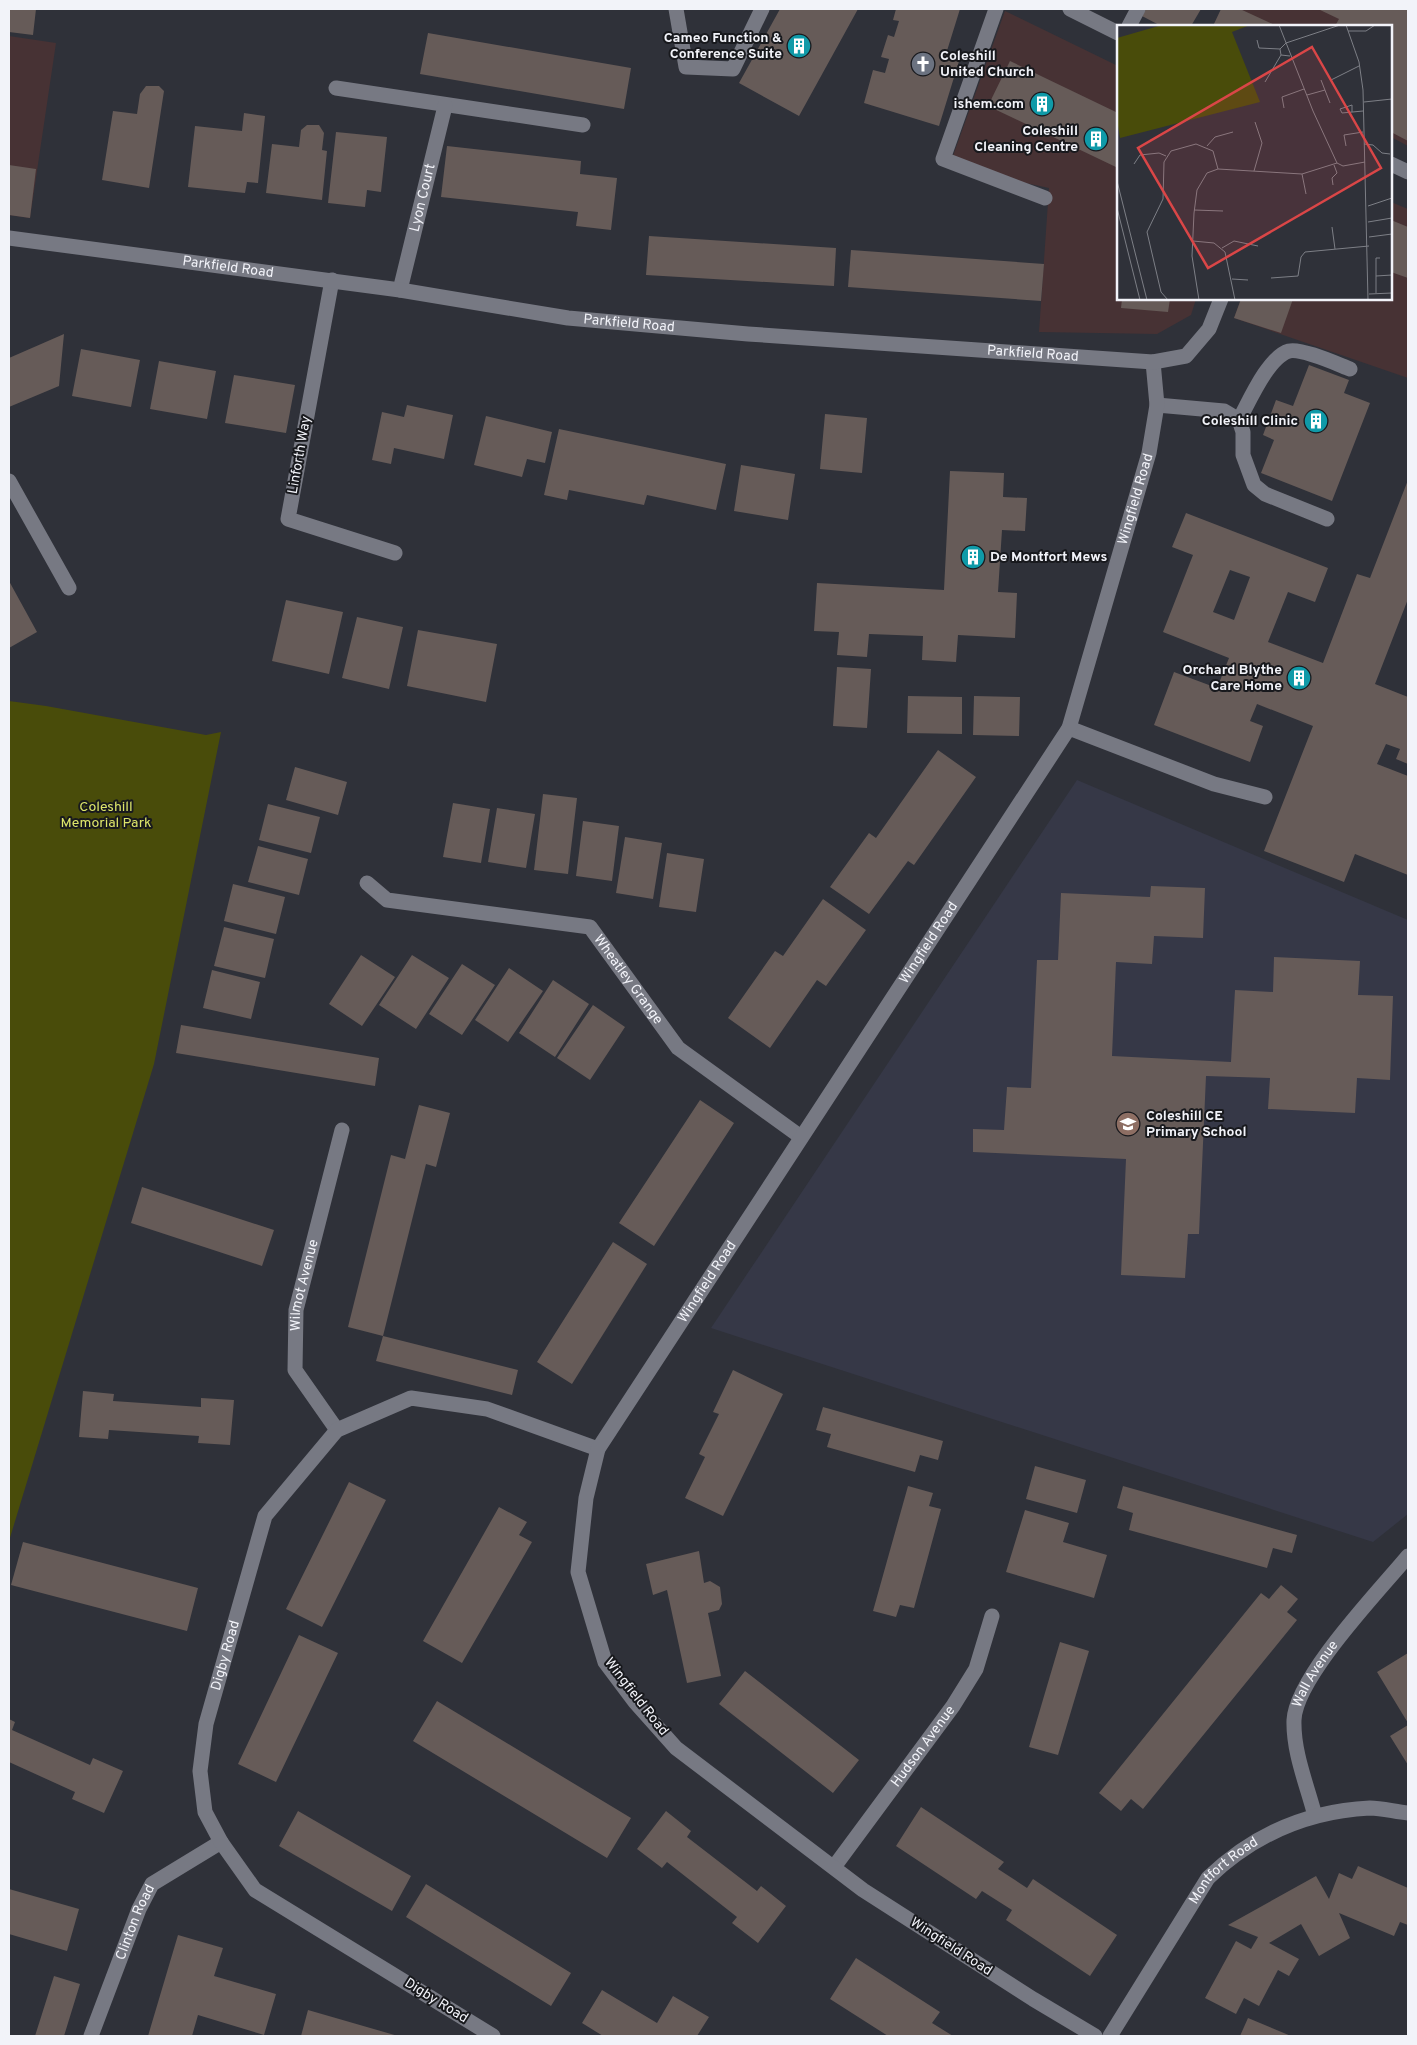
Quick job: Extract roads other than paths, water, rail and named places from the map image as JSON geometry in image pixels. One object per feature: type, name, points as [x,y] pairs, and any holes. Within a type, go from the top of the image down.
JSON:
[{"type":"street","points":[[676,9],[686,66],[732,69],[762,9]]},
{"type":"street","points":[[996,9],[943,159],[1045,198]]},
{"type":"street","points":[[1070,9],[1117,32]]},
{"type":"street","points":[[1130,25],[1138,9]]},
{"type":"street","points":[[336,88],[445,106],[584,125]]},
{"type":"street","name":"Lyon Court","points":[[400,290],[445,106]]},
{"type":"street","points":[[1392,164],[1408,172]]},
{"type":"street","name":"Parkfield Road","points":[[9,238],[332,280],[568,318],[748,334],[1153,362],[1186,356],[1209,329],[1221,300]]},
{"type":"street","name":"Linforth Way","points":[[332,280],[288,519],[395,553]]},
{"type":"street","points":[[1239,420],[1262,378],[1277,359],[1290,351],[1302,352],[1350,369]]},
{"type":"street","name":"Wingfield Road","points":[[1095,2036],[1033,1999],[863,1890],[676,1748],[636,1702],[605,1662],[578,1572],[586,1498],[598,1450],[1069,728],[1149,453],[1157,405],[1153,362]]},
{"type":"street","points":[[1157,405],[1224,411],[1239,420],[1243,432],[1244,455],[1254,485],[1264,494],[1327,519]]},
{"type":"street","points":[[9,481],[69,588]]},
{"type":"street","points":[[1069,728],[1214,784],[1265,797]]},
{"type":"street","name":"Wheatley Grange","points":[[367,883],[387,900],[590,928],[678,1048],[801,1138]]},
{"type":"street","name":"Wilmot Avenue","points":[[337,1430],[295,1370],[296,1310],[342,1130]]},
{"type":"street","name":"Digby Road","points":[[493,2036],[255,1890],[221,1842],[205,1812],[200,1771],[206,1724],[265,1516],[337,1430],[411,1398],[487,1408],[598,1450]]},
{"type":"street","name":"Wall Avenue","points":[[1315,1816],[1295,1745],[1294,1718],[1299,1698],[1310,1675],[1408,1556]]},
{"type":"street","name":"Hudson Avenue","points":[[834,1867],[954,1706],[976,1669],[992,1616]]},
{"type":"street","name":"Montfort Road","points":[[1110,2036],[1208,1878],[1228,1860],[1280,1827],[1315,1816],[1371,1808],[1408,1813]]},
{"type":"street","name":"Clinton Road","points":[[91,2036],[139,1909],[152,1884],[221,1842]]},
{"type":"place","name":"Cameo Function & Conference Suite","points":[[799,46]]},
{"type":"place","name":"Coleshill United Church","points":[[923,64]]},
{"type":"place","name":"ishem.com","points":[[1042,104]]},
{"type":"place","name":"Coleshill Cleaning Centre","points":[[1096,139]]},
{"type":"place","name":"Coleshill Clinic","points":[[1316,421]]},
{"type":"place","name":"De Montfort Mews","points":[[973,557]]},
{"type":"place","name":"Orchard Blythe Care Home","points":[[1299,678]]},
{"type":"place","name":"Coleshill CE Primary School","points":[[1128,1124]]},
{"type":"park label","name":"Coleshill Memorial Park","points":[[106,816]]}]
